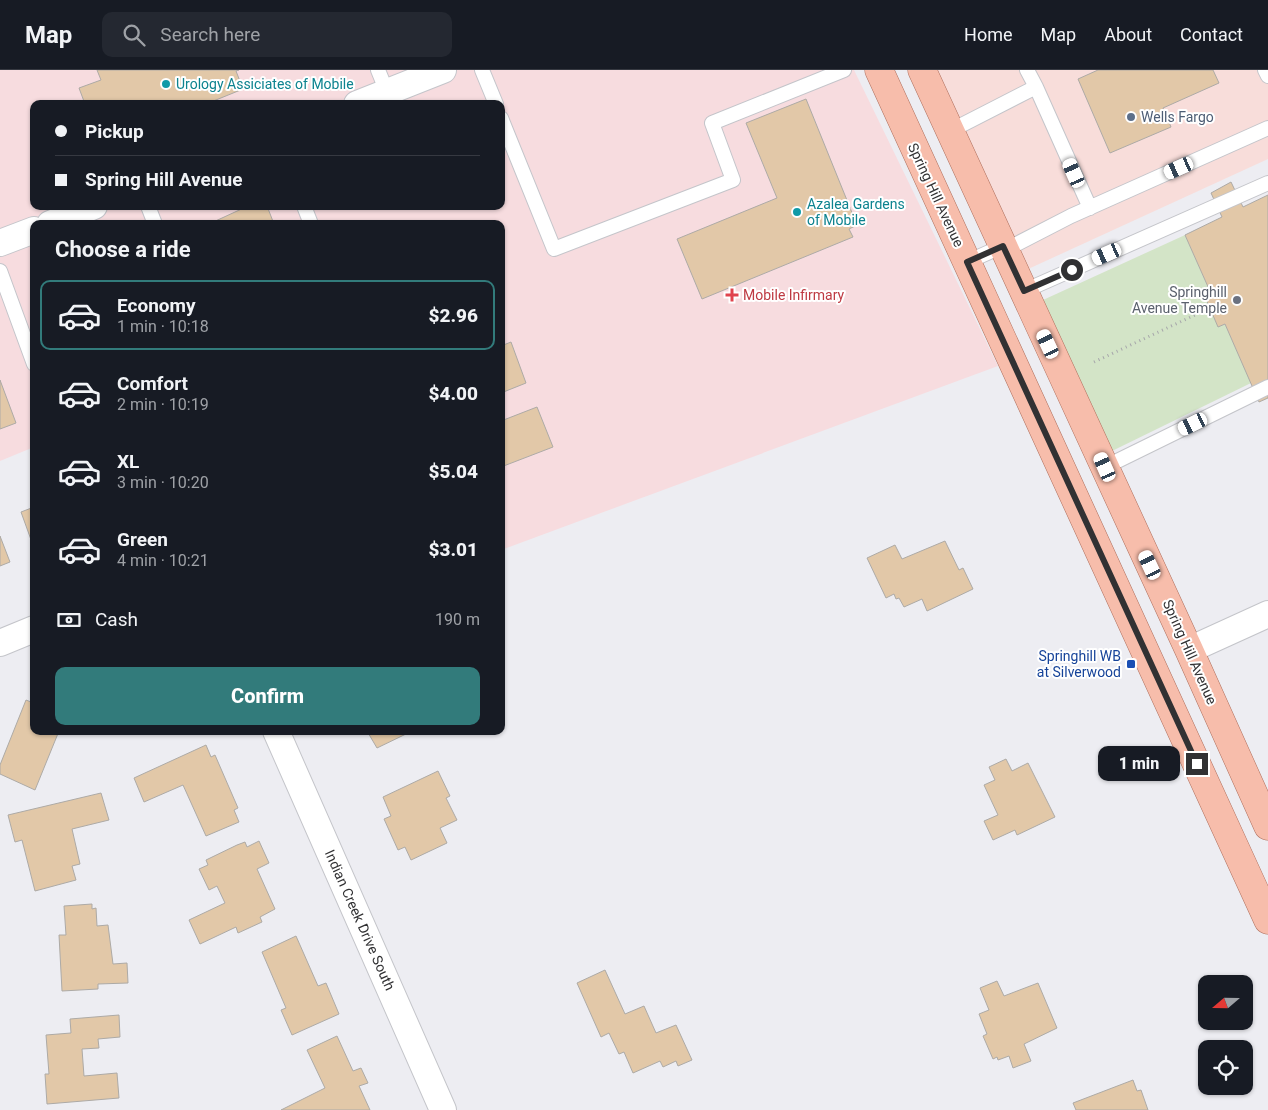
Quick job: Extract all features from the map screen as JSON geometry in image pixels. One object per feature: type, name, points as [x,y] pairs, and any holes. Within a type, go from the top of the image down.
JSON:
[{"type":"main road","name":"Spring Hill Avenue","points":[[879,70],[1268,920]]},
{"type":"main road","name":"Spring Hill Avenue","points":[[922,70],[1268,826]]},
{"type":"street","points":[[362,100],[383,81],[443,70]]},
{"type":"street","points":[[60,220],[84,210]]},
{"type":"street","points":[[0,243],[30,232]]},
{"type":"street","points":[[1189,650],[1268,614]]},
{"type":"street","points":[[0,643],[30,631]]},
{"type":"street","name":"Indian Creek Drive South","points":[[278,735],[443,1110]]},
{"type":"lane","points":[[482,70],[494,100]]},
{"type":"lane","points":[[505,128],[554,249],[734,180],[712,123],[844,70]]},
{"type":"lane","points":[[1027,70],[1090,208]]},
{"type":"lane","points":[[1265,70],[1268,76]]},
{"type":"lane","points":[[950,131],[1036,87]]},
{"type":"lane","points":[[967,262],[1004,248],[1070,216],[1268,128]]},
{"type":"lane","points":[[1024,291],[1268,184]]},
{"type":"lane","points":[[0,272],[30,353]]},
{"type":"lane","points":[[1105,467],[1268,387]]},
{"type":"path","points":[[1094,362],[1210,308]]},
{"type":"shaded area","name":"Mobile Infirmary","points":[[0,70],[854,70],[998,366],[505,549],[505,220],[30,220],[30,449],[0,461]]},
{"type":"shaded area","points":[[931,70],[1268,70],[1268,159],[1026,270]]},
{"type":"green space","points":[[1185,235],[1209,289],[1203,292],[1218,327],[1225,324],[1251,383],[1112,451],[1043,300]]},
{"type":"building","name":"Urology Assiciates of Mobile","points":[[97,70],[239,70],[236,71],[243,89],[216,100],[84,100],[79,88],[101,80]]},
{"type":"building","name":"Wells Fargo","points":[[1098,70],[1213,70],[1219,83],[1163,108],[1171,127],[1110,153],[1078,79]]},
{"type":"building","name":"Azalea Gardens of Mobile","points":[[806,99],[857,225],[849,229],[853,237],[702,299],[677,239],[777,198],[746,123]]},
{"type":"building","name":"Springhill Avenue Temple","points":[[1231,182],[1243,207],[1268,195],[1268,398],[1259,402],[1225,324],[1218,327],[1203,292],[1209,289],[1185,235],[1222,217],[1211,193]]},
{"type":"building","points":[[239,210],[269,210],[272,220],[218,220]]},
{"type":"building","points":[[511,342],[526,383],[505,391],[505,344]]},
{"type":"building","points":[[0,380],[16,423],[0,429]]},
{"type":"building","points":[[537,407],[553,447],[505,465],[505,419]]},
{"type":"building","points":[[30,509],[30,537],[21,512]]},
{"type":"building","points":[[0,536],[10,562],[0,566]]},
{"type":"building","points":[[945,541],[959,570],[963,568],[973,589],[927,611],[922,599],[904,607],[899,598],[896,599],[894,594],[886,598],[867,558],[895,545],[902,559]]},
{"type":"building","points":[[26,700],[30,702],[30,735],[57,735],[35,790],[0,774],[0,765]]},
{"type":"building","points":[[369,735],[404,735],[377,748]]},
{"type":"building","points":[[206,745],[211,757],[215,755],[238,808],[234,810],[239,822],[206,836],[183,785],[144,802],[134,778]]},
{"type":"building","points":[[1006,759],[1012,771],[1028,763],[1055,817],[1017,835],[1015,830],[993,840],[984,821],[998,815],[984,785],[995,780],[989,767]]},
{"type":"building","points":[[438,771],[450,796],[446,798],[457,820],[440,828],[447,843],[411,860],[405,847],[398,850],[384,819],[391,816],[383,797]]},
{"type":"building","points":[[101,793],[109,820],[72,829],[80,864],[72,866],[76,880],[35,891],[22,840],[15,842],[8,815]]},
{"type":"building","points":[[259,841],[269,863],[257,869],[275,909],[260,917],[262,922],[238,933],[236,927],[200,944],[189,920],[225,903],[217,886],[209,890],[199,869],[208,865],[206,860],[237,845],[245,842],[247,847]]},
{"type":"building","points":[[92,904],[92,909],[96,908],[97,926],[108,925],[113,964],[127,963],[128,983],[98,984],[98,989],[62,991],[59,935],[66,935],[64,906]]},
{"type":"building","points":[[296,936],[318,986],[326,983],[339,1014],[292,1035],[281,1010],[286,1008],[262,952]]},
{"type":"building","points":[[605,970],[625,1014],[644,1006],[656,1033],[676,1025],[692,1060],[678,1066],[676,1061],[663,1067],[660,1061],[633,1073],[624,1052],[619,1054],[609,1033],[601,1037],[577,983]]},
{"type":"building","points":[[997,981],[1004,996],[1038,983],[1057,1028],[1024,1044],[1031,1061],[1013,1068],[1009,1056],[998,1060],[997,1057],[993,1059],[983,1036],[987,1034],[979,1014],[989,1010],[980,988]]},
{"type":"building","points":[[119,1015],[120,1037],[98,1039],[99,1048],[82,1049],[84,1076],[117,1073],[119,1098],[47,1104],[45,1074],[49,1074],[46,1035],[71,1033],[70,1019]]},
{"type":"building","points":[[337,1036],[353,1071],[361,1068],[368,1083],[359,1086],[370,1110],[281,1110],[325,1088],[307,1050]]},
{"type":"building","points":[[1133,1080],[1137,1091],[1141,1090],[1148,1110],[1076,1110],[1073,1103]]},
{"type":"place","name":"Urology Assiciates of Mobile","points":[[166,84]]},
{"type":"place","name":"Wells Fargo","points":[[1131,117]]},
{"type":"place","name":"Azalea Gardens of Mobile","points":[[797,212]]},
{"type":"place","name":"Mobile Infirmary","points":[[732,295]]},
{"type":"place","name":"Springhill Avenue Temple","points":[[1237,300]]},
{"type":"place","name":"Springhill WB at Silverwood","points":[[1131,664]]},
{"type":"route","points":[[1072,270],[1024,291],[1003,246],[967,262],[1197,764]]}]
